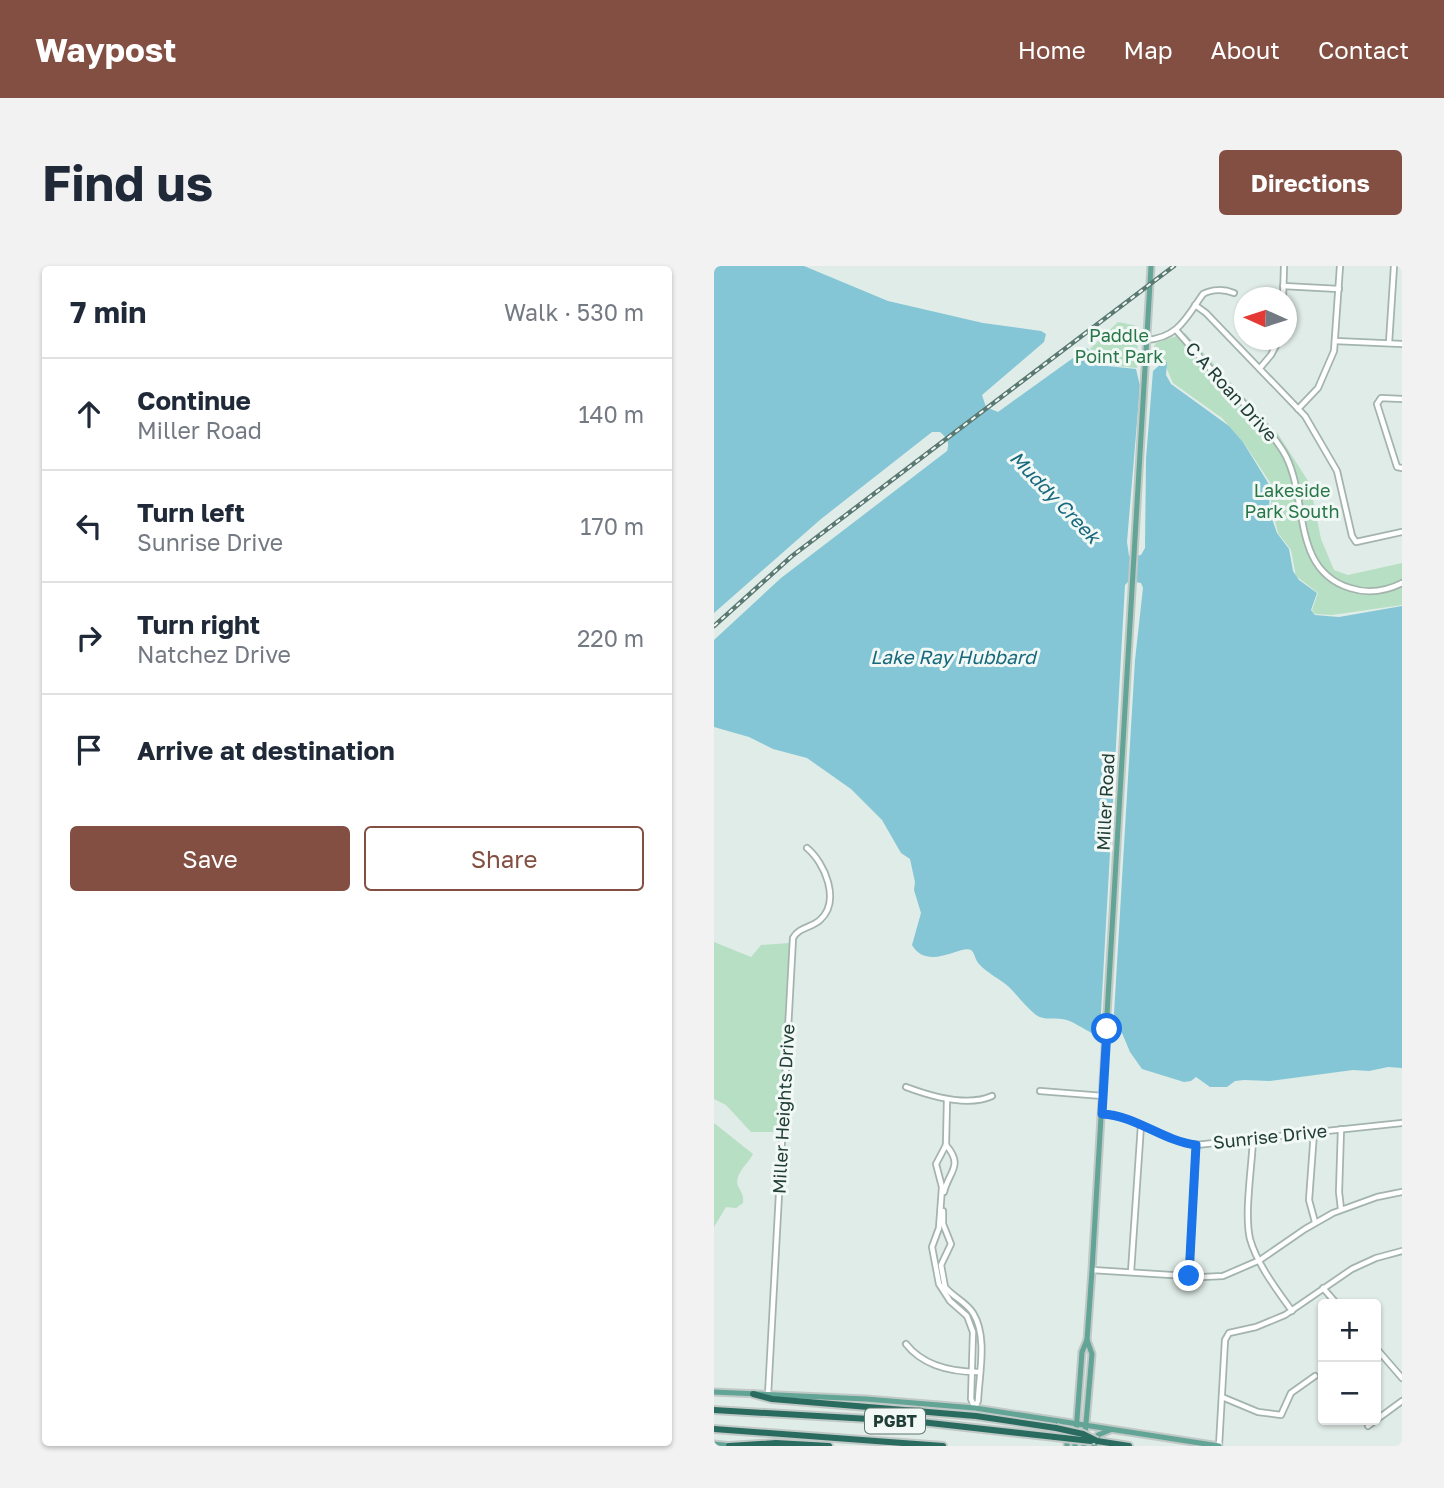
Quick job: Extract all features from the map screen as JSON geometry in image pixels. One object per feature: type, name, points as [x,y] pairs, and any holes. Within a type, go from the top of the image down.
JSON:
[{"type":"highway","points":[[753,1394],[772,1399],[976,1416],[1056,1428],[1083,1434],[1098,1443]]},
{"type":"highway","name":"PGBT","points":[[714,1410],[921,1422],[1129,1446]]},
{"type":"highway","name":"PGBT","points":[[714,1429],[943,1446]]},
{"type":"highway","points":[[729,1446],[776,1443],[829,1446]]},
{"type":"main road","name":"Miller Road","points":[[1076,1446],[1082,1352],[1087,1340],[1102,1114],[1150,266]]},
{"type":"main road","name":"Miller Road","points":[[1084,1446],[1091,1354],[1087,1340]]},
{"type":"main road","points":[[714,1392],[866,1399],[975,1408],[1219,1446]]},
{"type":"main road","points":[[1055,1420],[1067,1430],[1067,1446]]},
{"type":"main road","points":[[1098,1443],[1098,1434],[1113,1429]]},
{"type":"main road","points":[[714,1444],[735,1446]]},
{"type":"street","points":[[1284,266],[1283,286],[1339,289]]},
{"type":"street","points":[[1298,409],[1318,388],[1327,369],[1335,341],[1340,266]]},
{"type":"street","points":[[1389,343],[1394,266]]},
{"type":"street","points":[[1393,289],[1402,289]]},
{"type":"street","points":[[1146,340],[1168,336],[1176,330],[1208,291],[1227,290],[1234,293]]},
{"type":"street","points":[[1195,305],[1206,313],[1305,416],[1337,471],[1352,536],[1356,542],[1402,532]]},
{"type":"street","name":"C A Roan Drive","points":[[1176,330],[1267,428],[1283,452],[1296,484],[1308,550],[1325,574],[1339,584],[1361,591],[1387,589],[1402,583]]},
{"type":"street","points":[[1335,341],[1402,344]]},
{"type":"street","points":[[1260,368],[1274,350]]},
{"type":"street","points":[[1402,399],[1381,398],[1377,404],[1397,467],[1402,468]]},
{"type":"street","name":"Miller Heights Drive","points":[[768,1395],[793,938],[796,932],[821,919],[828,908],[830,895],[825,873],[815,855],[807,848]]},
{"type":"street","points":[[906,1087],[947,1099],[983,1099],[992,1096]]},
{"type":"street","points":[[1040,1091],[1103,1096]]},
{"type":"street","points":[[947,1099],[946,1144],[936,1164],[942,1187],[943,1224],[951,1244],[941,1265],[946,1292],[967,1306],[977,1321],[981,1340],[978,1401],[975,1408]]},
{"type":"street","name":"Sunrise Drive","points":[[1102,1114],[1114,1115],[1196,1145],[1402,1123]]},
{"type":"street","points":[[1131,1272],[1141,1125]]},
{"type":"street","points":[[1341,1129],[1341,1209]]},
{"type":"street","points":[[1314,1132],[1309,1200],[1315,1222]]},
{"type":"street","points":[[1253,1139],[1249,1233],[1261,1260],[1292,1311]]},
{"type":"street","points":[[946,1144],[955,1164],[944,1189],[939,1228],[932,1247],[939,1284],[971,1323],[971,1399],[975,1408]]},
{"type":"street","points":[[1189,1276],[1196,1145]]},
{"type":"street","points":[[1092,1270],[1223,1276],[1261,1260],[1315,1222],[1341,1209],[1377,1196],[1402,1192]]},
{"type":"street","points":[[1219,1446],[1227,1335],[1256,1327],[1292,1311],[1362,1264],[1402,1252]]},
{"type":"street","points":[[1323,1288],[1333,1299]]},
{"type":"street","points":[[906,1344],[916,1355],[950,1370],[979,1372]]},
{"type":"street","points":[[1381,1354],[1402,1378]]},
{"type":"street","points":[[1222,1397],[1258,1412],[1281,1415],[1291,1393],[1315,1376]]},
{"type":"street","points":[[1368,1426],[1402,1401]]},
{"type":"green space","name":"Paddle Point Park","points":[[1118,322],[1138,326],[1137,368],[1108,365],[1090,349]]},
{"type":"green space","name":"Lakeside Park South","points":[[1185,333],[1278,434],[1310,484],[1321,539],[1334,570],[1348,575],[1402,563],[1402,605],[1332,615],[1315,614],[1312,610],[1318,593],[1296,576],[1291,550],[1278,533],[1271,505],[1271,484],[1244,443],[1222,418],[1173,383],[1166,360],[1159,359],[1149,364],[1150,354],[1156,343]]},
{"type":"green space","points":[[714,942],[751,957],[761,945],[789,943],[779,1132],[751,1132],[726,1105],[714,1099]]},
{"type":"green space","points":[[714,1123],[753,1154],[738,1177],[743,1203],[736,1208],[726,1207],[714,1227]]},
{"type":"water","name":"Lake Ray Hubbard","points":[[714,266],[804,266],[888,301],[983,323],[1041,331],[1046,334],[1044,342],[982,395],[986,407],[998,412],[1087,348],[1107,366],[1136,369],[1140,386],[1127,542],[1129,556],[1141,555],[1145,548],[1146,459],[1153,371],[1164,361],[1167,362],[1166,375],[1171,384],[1229,426],[1243,442],[1270,486],[1269,510],[1277,533],[1289,549],[1293,571],[1299,580],[1317,593],[1311,610],[1315,615],[1339,617],[1402,606],[1402,1068],[1353,1070],[1270,1081],[1244,1080],[1235,1081],[1227,1087],[1210,1087],[1196,1077],[1184,1082],[1142,1069],[1130,1052],[1114,1014],[1135,660],[1143,588],[1141,583],[1129,581],[1125,585],[1100,1031],[1092,1033],[1066,1020],[1036,1015],[1009,987],[982,967],[971,950],[935,957],[919,953],[912,945],[921,913],[914,890],[910,859],[901,853],[882,820],[851,789],[807,758],[773,749],[749,737],[714,727],[714,640],[781,578],[947,451],[948,445],[940,432],[932,432],[821,519],[714,613]]},
{"type":"railway","points":[[714,626],[792,556],[1174,266]]},
{"type":"route","points":[[1107,1029],[1102,1114],[1114,1115],[1196,1145],[1189,1276]]},
{"type":"water label","name":"Muddy Creek","points":[[1055,497]]}]
